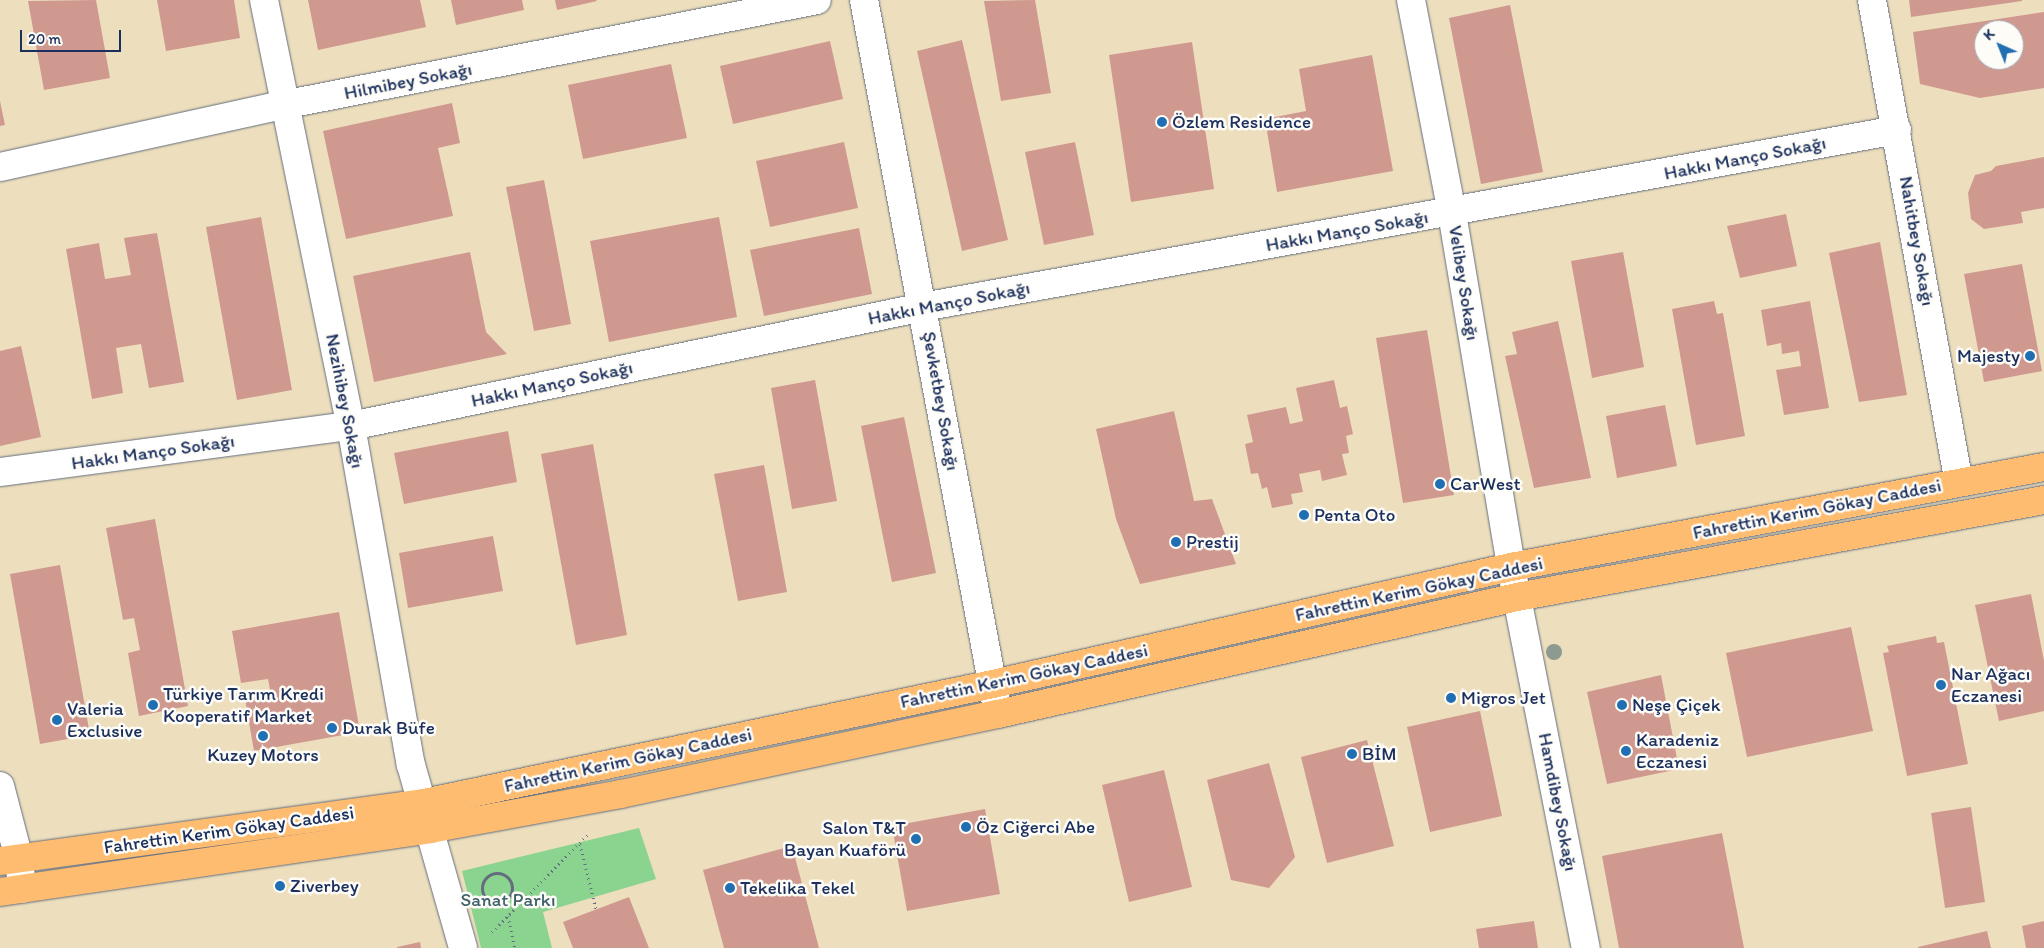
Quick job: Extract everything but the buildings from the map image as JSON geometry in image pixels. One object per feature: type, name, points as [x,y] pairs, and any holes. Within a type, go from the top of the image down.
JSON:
[{"type":"main road","name":"Fahrettin Kerim Gökay Caddesi","points":[[9,860],[424,802],[993,684],[1511,567],[2044,467]]},
{"type":"main road","name":"Fahrettin Kerim Gökay Caddesi","points":[[11,891],[430,829],[621,794],[998,714],[1517,597],[2044,500]]},
{"type":"street","name":"Nezihibey Sokağı","points":[[264,0],[283,106],[351,426],[411,765],[424,802],[463,948]]},
{"type":"street","name":"Hilmibey Sokağı","points":[[0,168],[283,106],[817,0]]},
{"type":"street","name":"Şevketbey Sokağı","points":[[864,0],[998,714]]},
{"type":"street","name":"Velibey Sokağı","points":[[1411,0],[1452,213],[1511,567]]},
{"type":"street","name":"Nahitbey Sokağı","points":[[1872,0],[1897,130],[1959,482]]},
{"type":"street","name":"Hakkı Manço Sokağı","points":[[0,472],[351,426],[923,307],[1452,213],[1897,130]]},
{"type":"street","name":"Hamdibey Sokağı","points":[[1511,567],[1586,948]]},
{"type":"street","points":[[0,786],[11,891]]},
{"type":"path","points":[[488,935],[516,904],[579,844],[621,794]]},
{"type":"path","points":[[579,844],[596,909]]},
{"type":"path","points":[[493,874],[502,874],[510,880],[513,889],[510,898],[502,903],[492,903],[485,897],[482,888],[485,879],[493,874]]},
{"type":"path","points":[[510,898],[516,904]]},
{"type":"path","points":[[508,915],[515,948]]},
{"type":"green space","name":"Sanat Parkı","points":[[639,828],[656,879],[543,912],[552,948],[481,948],[462,871]]},
{"type":"place","name":"Özlem Residence","points":[[1162,122]]},
{"type":"place","name":"Majesty","points":[[2030,356]]},
{"type":"place","name":"CarWest","points":[[1440,484]]},
{"type":"place","name":"Penta Oto","points":[[1304,515]]},
{"type":"place","name":"Prestij","points":[[1176,542]]},
{"type":"place","name":"Nar Ağacı Eczanesi","points":[[1941,685]]},
{"type":"place","name":"Migros Jet","points":[[1451,698]]},
{"type":"place","name":"Türkiye Tarım Kredi Kooperatif Market","points":[[153,705]]},
{"type":"place","name":"Neşe Çiçek","points":[[1622,705]]},
{"type":"place","name":"Valeria Exclusive","points":[[57,720]]},
{"type":"place","name":"Durak Büfe","points":[[332,728]]},
{"type":"place","name":"Kuzey Motors","points":[[263,736]]},
{"type":"place","name":"Karadeniz Eczanesi","points":[[1626,751]]},
{"type":"place","name":"BİM","points":[[1352,754]]},
{"type":"place","name":"Öz Ciğerci Abe","points":[[966,827]]},
{"type":"place","name":"Salon T&T Bayan Kuaförü","points":[[916,839]]},
{"type":"place","name":"Ziverbey","points":[[280,886]]},
{"type":"place","name":"Tekelika Tekel","points":[[730,888]]}]
